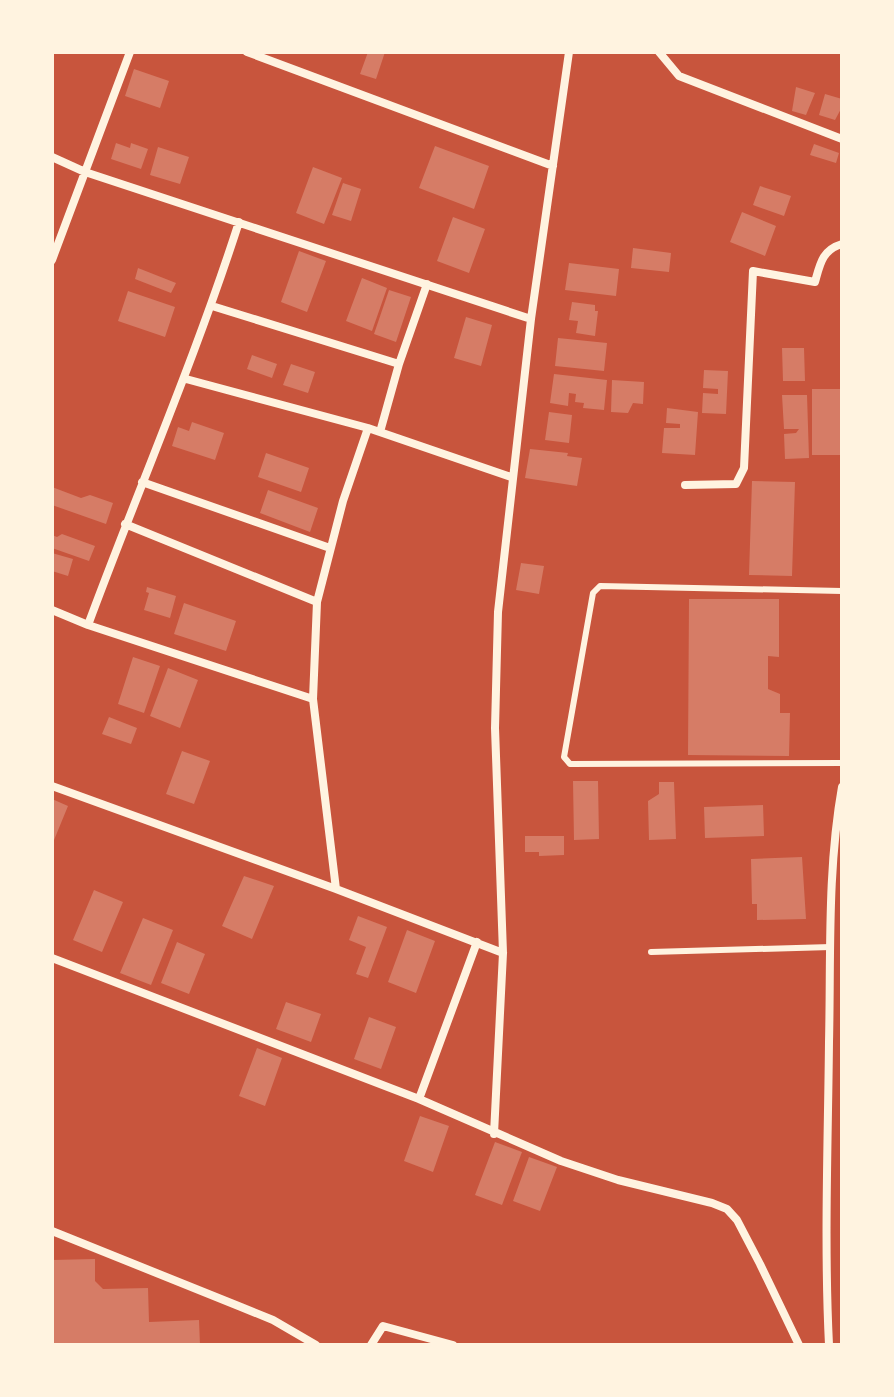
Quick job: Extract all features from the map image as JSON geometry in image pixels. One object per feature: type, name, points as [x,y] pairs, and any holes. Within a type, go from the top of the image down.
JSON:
[{"type":"street","points":[[52,260],[130,52]]},
{"type":"street","points":[[247,52],[553,166]]},
{"type":"street","points":[[494,1134],[503,953],[495,680],[498,612],[531,319],[569,52]]},
{"type":"street","points":[[659,52],[679,76],[842,139]]},
{"type":"street","points":[[52,157],[85,172],[531,319]]},
{"type":"street","points":[[88,625],[125,524],[186,379],[239,222]]},
{"type":"street","points":[[685,485],[736,484],[744,468],[753,271],[815,282],[821,259],[827,251],[842,244]]},
{"type":"street","points":[[380,432],[399,364],[427,284]]},
{"type":"street","points":[[212,306],[399,364]]},
{"type":"street","points":[[186,379],[368,428],[511,477]]},
{"type":"street","points":[[336,889],[313,699],[317,602],[330,548],[368,428]]},
{"type":"street","points":[[142,482],[330,548]]},
{"type":"street","points":[[125,524],[317,602]]},
{"type":"street","points":[[52,610],[88,625],[313,699]]},
{"type":"street","points":[[52,786],[503,953]]},
{"type":"street","points":[[829,1345],[826,1288],[831,947],[835,828],[842,787]]},
{"type":"street","points":[[419,1099],[477,942]]},
{"type":"street","points":[[52,958],[419,1099],[561,1161],[618,1180],[727,1209],[737,1220],[799,1345]]},
{"type":"street","points":[[52,1231],[273,1320],[316,1345]]},
{"type":"street","points":[[371,1345],[383,1326],[453,1345]]},
{"type":"lane","points":[[842,591],[600,586],[593,593],[564,757],[570,764],[842,763]]},
{"type":"lane","points":[[651,952],[831,947]]},
{"type":"building","points":[[368,52],[385,52],[376,79],[360,74]]},
{"type":"building","points":[[134,69],[169,81],[160,108],[125,96]]},
{"type":"building","points":[[796,87],[815,93],[806,115],[792,111]]},
{"type":"building","points":[[825,94],[842,99],[842,107],[835,120],[819,115]]},
{"type":"building","points":[[116,143],[130,148],[131,143],[148,149],[141,169],[111,159]]},
{"type":"building","points":[[814,144],[839,153],[836,163],[810,155]]},
{"type":"building","points":[[435,146],[489,166],[474,209],[419,188]]},
{"type":"building","points":[[158,147],[189,157],[180,184],[150,175]]},
{"type":"building","points":[[313,167],[342,178],[324,224],[296,213]]},
{"type":"building","points":[[343,183],[361,189],[351,221],[332,215]]},
{"type":"building","points":[[760,186],[791,196],[784,216],[753,205]]},
{"type":"building","points":[[742,212],[776,226],[765,256],[730,242]]},
{"type":"building","points":[[453,217],[485,229],[469,273],[437,261]]},
{"type":"building","points":[[633,248],[671,253],[669,272],[631,268]]},
{"type":"building","points":[[299,251],[326,261],[307,312],[281,302]]},
{"type":"building","points":[[569,263],[619,269],[616,296],[565,290]]},
{"type":"building","points":[[138,268],[176,283],[171,293],[135,279]]},
{"type":"building","points":[[362,278],[387,288],[372,331],[346,321]]},
{"type":"building","points":[[389,290],[411,297],[396,342],[374,334]]},
{"type":"building","points":[[128,291],[175,307],[165,337],[118,321]]},
{"type":"building","points":[[572,302],[595,305],[595,311],[598,311],[595,336],[576,333],[578,321],[569,320]]},
{"type":"building","points":[[466,317],[492,325],[481,366],[454,358]]},
{"type":"building","points":[[558,338],[607,343],[604,371],[555,366]]},
{"type":"building","points":[[782,348],[804,348],[805,381],[783,381]]},
{"type":"building","points":[[252,355],[277,364],[272,378],[247,369]]},
{"type":"building","points":[[291,364],[315,372],[308,393],[283,385]]},
{"type":"building","points":[[704,370],[728,371],[726,414],[702,413],[703,393],[718,394],[718,389],[703,388]]},
{"type":"building","points":[[554,374],[607,380],[604,410],[583,408],[584,403],[575,402],[576,394],[569,393],[568,406],[550,403]]},
{"type":"building","points":[[612,380],[644,382],[643,404],[633,403],[628,413],[611,412]]},
{"type":"building","points":[[812,389],[842,389],[842,455],[812,455]]},
{"type":"building","points":[[782,395],[807,395],[809,458],[785,459],[784,434],[796,433],[799,429],[784,429]]},
{"type":"building","points":[[667,408],[698,412],[695,455],[662,453],[664,428],[680,428],[680,424],[666,423]]},
{"type":"building","points":[[549,412],[572,415],[569,443],[545,440]]},
{"type":"building","points":[[192,422],[224,433],[215,460],[172,446],[178,427],[189,431]]},
{"type":"building","points":[[530,449],[568,453],[567,456],[582,458],[577,486],[525,478]]},
{"type":"building","points":[[266,453],[309,468],[301,492],[258,477]]},
{"type":"building","points":[[752,481],[795,482],[792,576],[749,575]]},
{"type":"building","points":[[52,487],[81,498],[90,495],[113,503],[106,524],[52,505]]},
{"type":"building","points":[[268,490],[318,508],[310,532],[260,513]]},
{"type":"building","points":[[62,534],[95,546],[89,561],[52,548],[52,535],[57,537]]},
{"type":"building","points":[[52,553],[73,559],[68,576],[52,571]]},
{"type":"building","points":[[521,563],[544,566],[539,594],[516,590]]},
{"type":"building","points":[[147,587],[176,596],[170,618],[144,610],[149,593],[146,592]]},
{"type":"building","points":[[689,599],[779,599],[779,657],[768,656],[768,689],[780,694],[780,713],[790,713],[789,756],[688,755]]},
{"type":"building","points":[[184,603],[236,621],[226,651],[174,634]]},
{"type":"building","points":[[133,657],[160,666],[144,713],[118,704]]},
{"type":"building","points":[[168,668],[198,680],[180,728],[150,716]]},
{"type":"building","points":[[109,717],[137,728],[131,744],[102,734]]},
{"type":"building","points":[[182,751],[210,761],[194,804],[166,794]]},
{"type":"building","points":[[573,781],[598,781],[599,839],[574,840]]},
{"type":"building","points":[[659,782],[674,782],[676,839],[649,840],[648,801],[659,794]]},
{"type":"building","points":[[52,799],[68,806],[52,845]]},
{"type":"building","points":[[763,805],[764,836],[705,838],[704,807]]},
{"type":"building","points":[[525,836],[564,836],[564,855],[539,856],[539,852],[525,852]]},
{"type":"building","points":[[802,857],[806,919],[757,920],[757,904],[752,904],[751,859]]},
{"type":"building","points":[[244,876],[274,886],[252,939],[222,926]]},
{"type":"building","points":[[94,890],[123,902],[102,952],[73,940]]},
{"type":"building","points":[[358,916],[387,927],[368,978],[356,974],[366,947],[349,940]]},
{"type":"building","points":[[143,918],[173,930],[151,985],[120,973]]},
{"type":"building","points":[[407,930],[435,941],[416,993],[388,982]]},
{"type":"building","points":[[177,942],[205,954],[189,994],[161,983]]},
{"type":"building","points":[[286,1002],[321,1014],[311,1042],[276,1029]]},
{"type":"building","points":[[369,1017],[396,1027],[381,1069],[354,1059]]},
{"type":"building","points":[[257,1048],[282,1058],[265,1106],[239,1096]]},
{"type":"building","points":[[420,1116],[449,1126],[433,1172],[404,1161]]},
{"type":"building","points":[[495,1142],[522,1152],[502,1205],[475,1195]]},
{"type":"building","points":[[529,1157],[557,1167],[540,1211],[513,1201]]},
{"type":"building","points":[[95,1259],[95,1281],[103,1289],[148,1288],[149,1322],[199,1320],[200,1345],[52,1345],[52,1260]]}]
